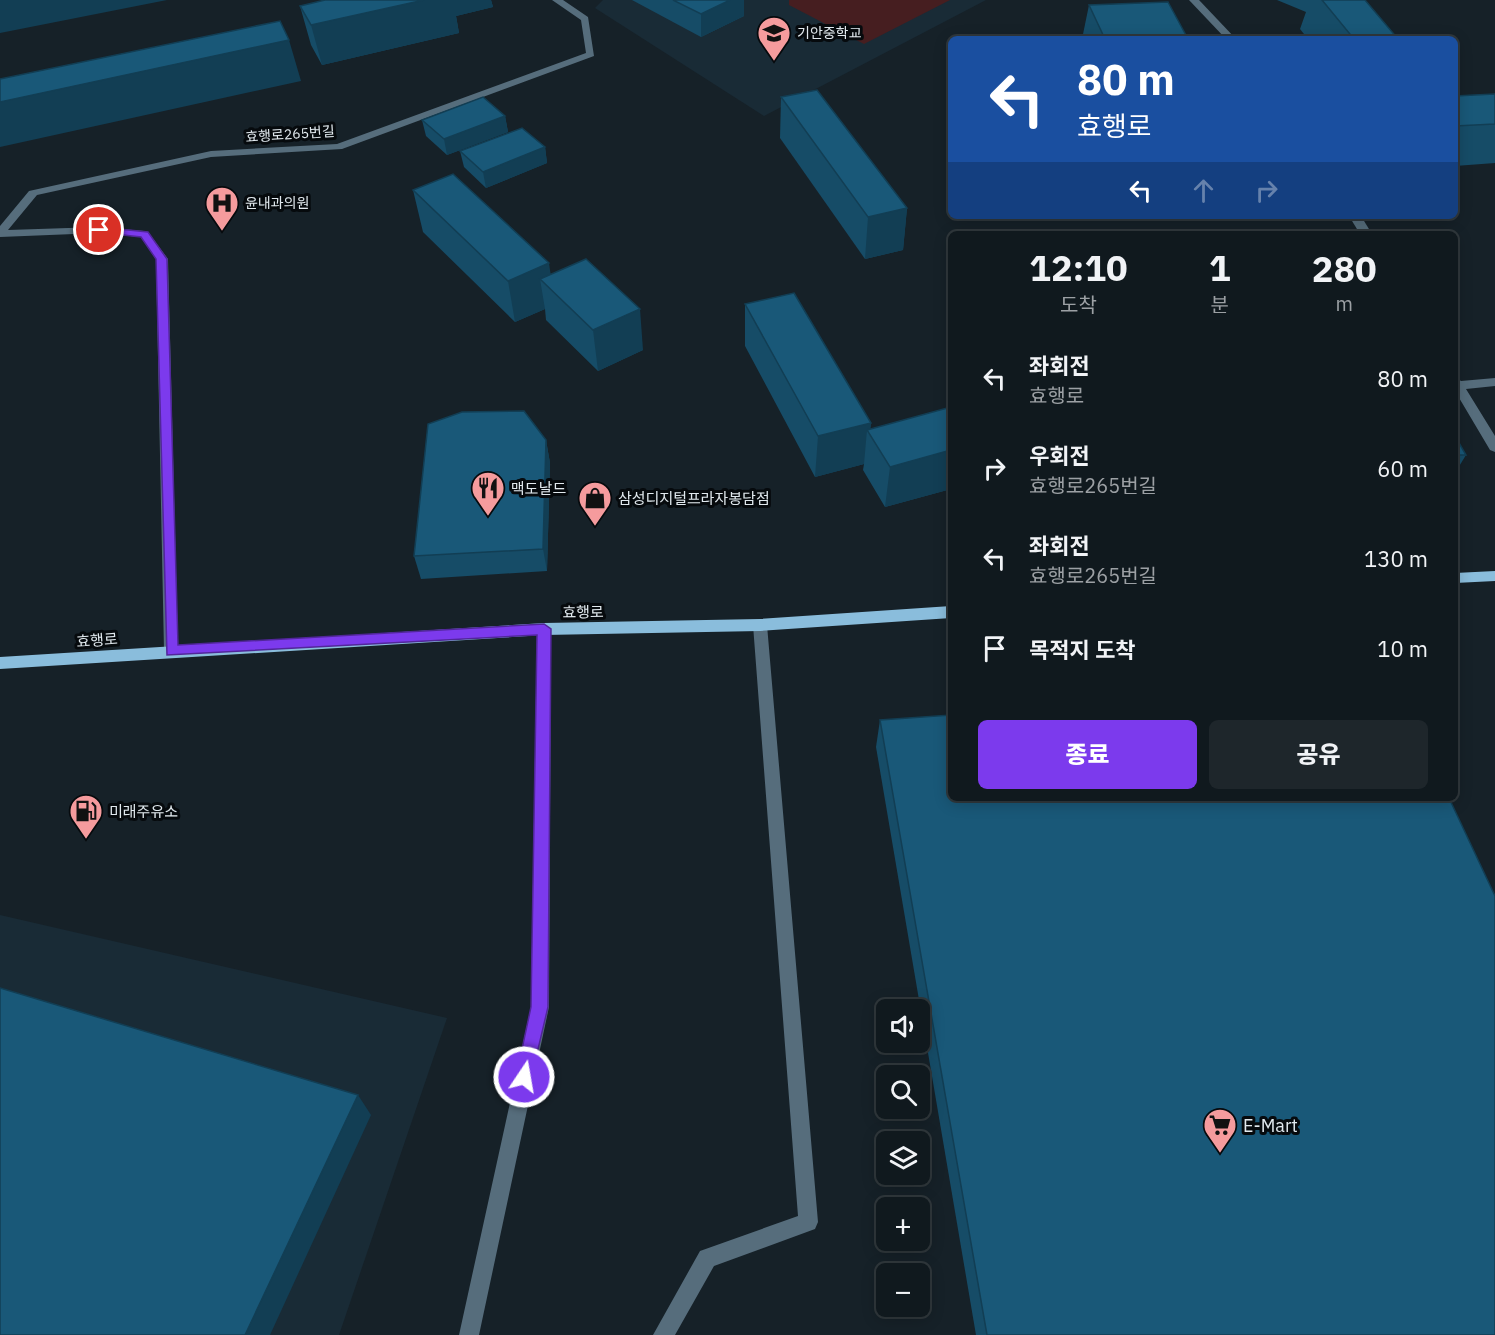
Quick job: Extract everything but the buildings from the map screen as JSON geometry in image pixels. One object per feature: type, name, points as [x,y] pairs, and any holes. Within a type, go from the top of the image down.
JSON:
[{"type":"main road","points":[[1458,578],[1495,576]]},
{"type":"main road","name":"효행로","points":[[0,663],[544,629],[760,625],[948,612]]},
{"type":"street","name":"효행로265번길","points":[[0,234],[33,193],[211,153],[338,147],[591,54],[585,19],[557,0]]},
{"type":"street","points":[[1194,0],[1228,36]]},
{"type":"street","name":"효행로265번길","points":[[0,234],[99,230],[144,234],[162,259],[171,651]]},
{"type":"street","points":[[1458,383],[1495,382]]},
{"type":"street","points":[[1458,386],[1495,447]]},
{"type":"street","points":[[663,1335],[707,1258],[808,1222],[760,625]]},
{"type":"street","points":[[469,1335],[540,1007],[544,629]]},
{"type":"shaded area","name":"기안중학교","points":[[603,0],[986,0],[764,116],[595,8]]},
{"type":"shaded area","points":[[789,0],[950,0],[864,44],[789,5]]},
{"type":"shaded area","points":[[0,915],[447,1018],[339,1335],[0,1335]]},
{"type":"place","name":"기안중학교","points":[[774,62]]},
{"type":"place","name":"윤내과의원","points":[[222,232]]},
{"type":"place","name":"맥도날드","points":[[488,517]]},
{"type":"place","name":"삼성디지털프라자봉담점","points":[[595,527]]},
{"type":"place","name":"미래주유소","points":[[86,840]]},
{"type":"place","name":"E-Mart","points":[[1220,1154]]},
{"type":"route","points":[[99,230],[144,234],[162,259],[171,651],[544,629],[540,1007],[524,1077]]}]
